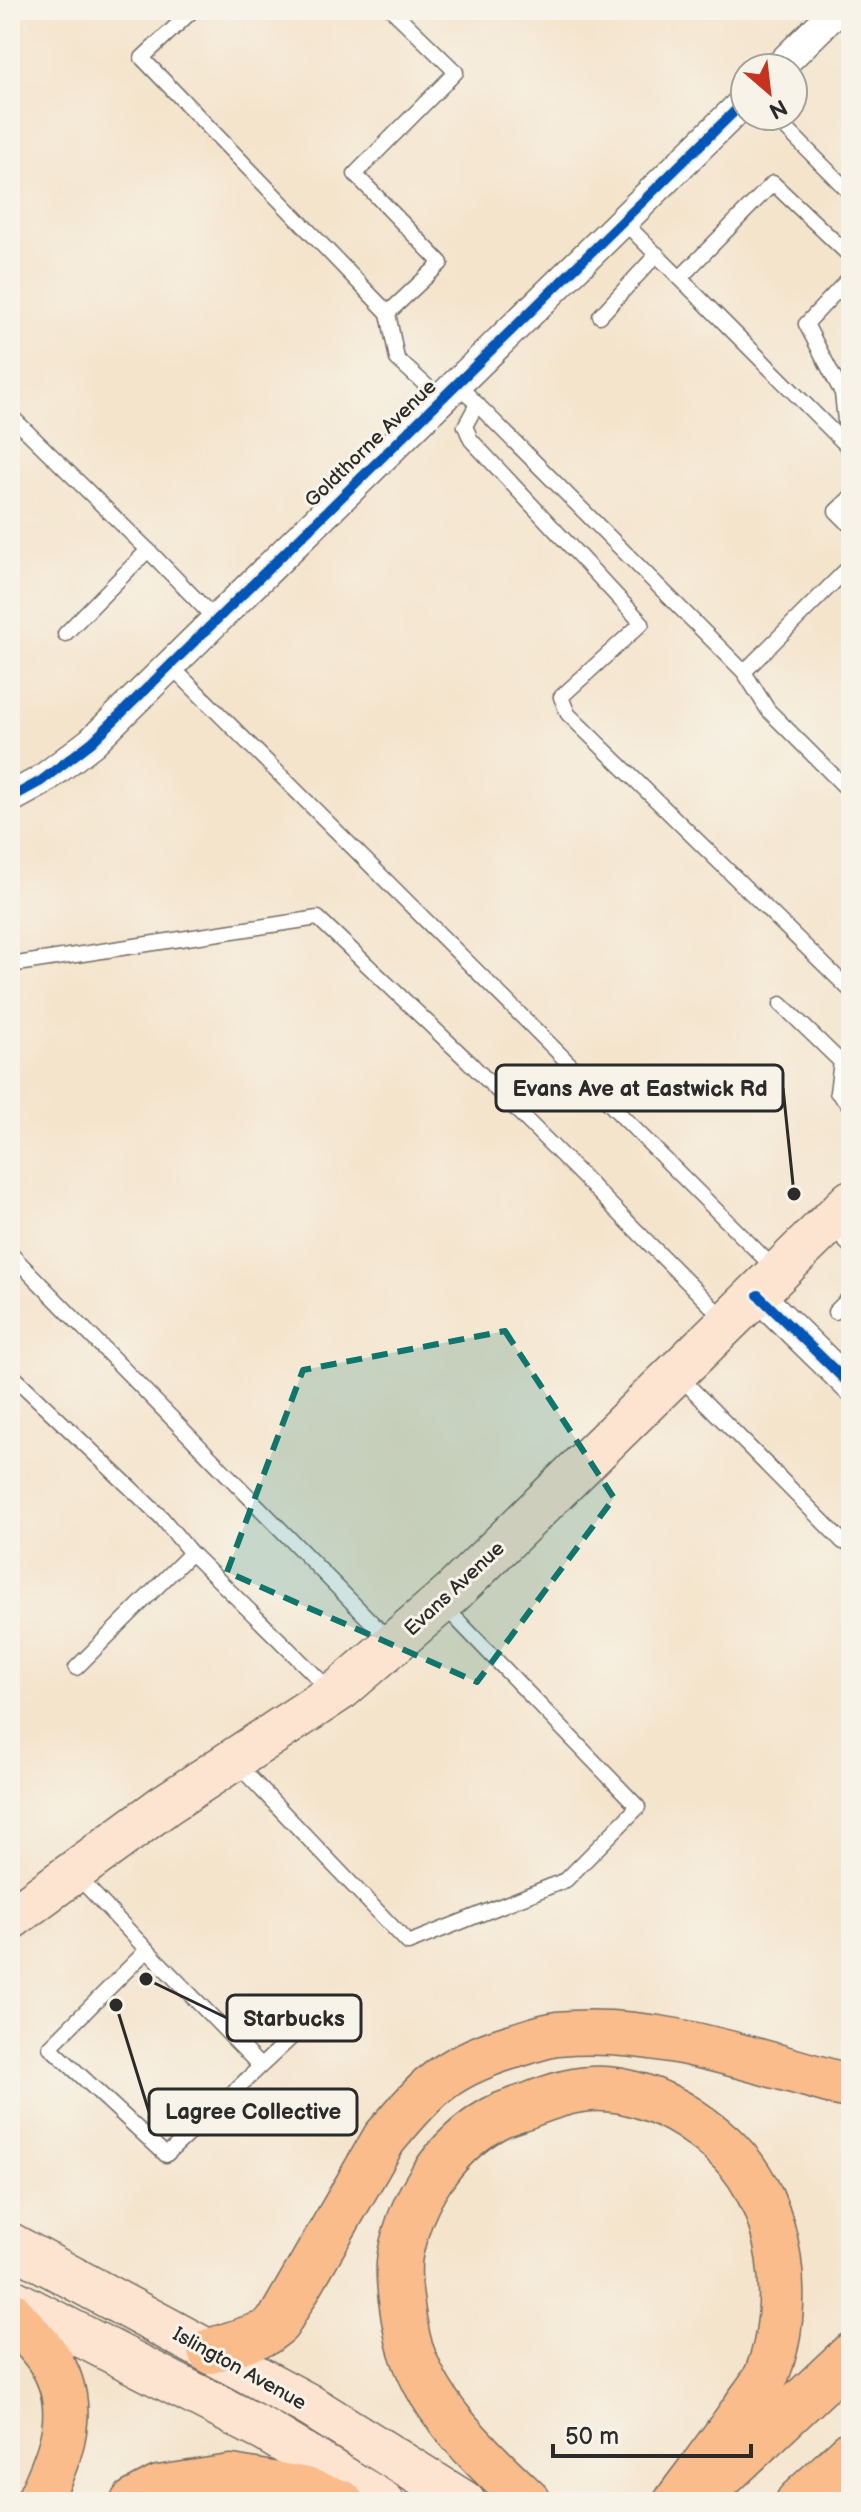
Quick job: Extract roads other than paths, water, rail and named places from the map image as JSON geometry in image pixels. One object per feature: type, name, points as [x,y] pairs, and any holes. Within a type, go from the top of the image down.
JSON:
[{"type":"highway","points":[[210,2351],[265,2333],[278,2323],[384,2139],[436,2084],[463,2066],[493,2052],[554,2034],[597,2032],[637,2035],[701,2045],[851,2087]]},
{"type":"highway","points":[[529,2502],[457,2429],[427,2384],[408,2340],[401,2294],[400,2257],[413,2212],[433,2173],[461,2141],[494,2119],[551,2096],[592,2089],[628,2093],[668,2105],[700,2126],[732,2153],[756,2189],[773,2227],[780,2268],[782,2317],[767,2375],[676,2502]]},
{"type":"highway","points":[[10,2313],[46,2355],[57,2374],[65,2401],[66,2414],[57,2463],[38,2502]]},
{"type":"highway","points":[[694,2502],[851,2355]]},
{"type":"highway","points":[[798,2502],[851,2453]]},
{"type":"highway","points":[[133,2502],[159,2488],[231,2477],[306,2490],[341,2502]]},
{"type":"main road","name":"Evans Avenue","points":[[10,1919],[165,1805],[333,1693],[393,1644],[441,1603],[769,1284],[843,1224]]},
{"type":"main road","name":"Islington Avenue","points":[[10,2244],[307,2404],[464,2502]]},
{"type":"main road","points":[[10,2299],[266,2431],[383,2502]]},
{"type":"street","points":[[794,52],[837,10]]},
{"type":"street","name":"Goldthorne Avenue","points":[[10,798],[41,781],[92,742],[216,620],[458,395],[729,117]]},
{"type":"street","points":[[769,1284],[851,1386]]},
{"type":"lane","points":[[193,10],[142,58],[388,313],[397,359],[458,395],[744,672],[768,710],[851,793]]},
{"type":"lane","points":[[388,313],[441,263],[355,174],[456,72],[392,10]]},
{"type":"lane","points":[[790,132],[851,194]]},
{"type":"lane","points":[[680,278],[773,183],[851,257]]},
{"type":"lane","points":[[624,222],[850,449]]},
{"type":"lane","points":[[600,316],[657,254]]},
{"type":"lane","points":[[850,449],[842,393],[806,324],[851,276]]},
{"type":"lane","points":[[458,395],[471,440],[642,623],[561,697],[568,714],[851,991]]},
{"type":"lane","points":[[10,415],[216,620]]},
{"type":"lane","points":[[851,497],[836,511],[851,526]]},
{"type":"lane","points":[[65,634],[148,550]]},
{"type":"lane","points":[[744,672],[851,565]]},
{"type":"lane","points":[[170,665],[769,1284]]},
{"type":"lane","points":[[10,965],[318,918],[468,1061],[728,1323]]},
{"type":"lane","points":[[781,1004],[841,1062],[837,1092],[851,1106]]},
{"type":"lane","points":[[10,1253],[393,1644]]},
{"type":"lane","points":[[835,1312],[851,1296]]},
{"type":"lane","points":[[10,1373],[162,1518],[191,1553],[333,1693]]},
{"type":"lane","points":[[677,1374],[843,1542]]},
{"type":"lane","points":[[76,1668],[191,1553]]},
{"type":"lane","points":[[234,1760],[408,1943],[566,1880],[638,1807],[441,1603]]},
{"type":"lane","points":[[73,1872],[260,2066]]},
{"type":"lane","points":[[147,1950],[50,2047],[166,2155],[309,2021]]},
{"type":"place","name":"Evans Ave at Eastwick Rd","points":[[794,1194]]},
{"type":"place","name":"Starbucks","points":[[146,1979]]},
{"type":"place","name":"Lagree Collective","points":[[116,2005]]}]
